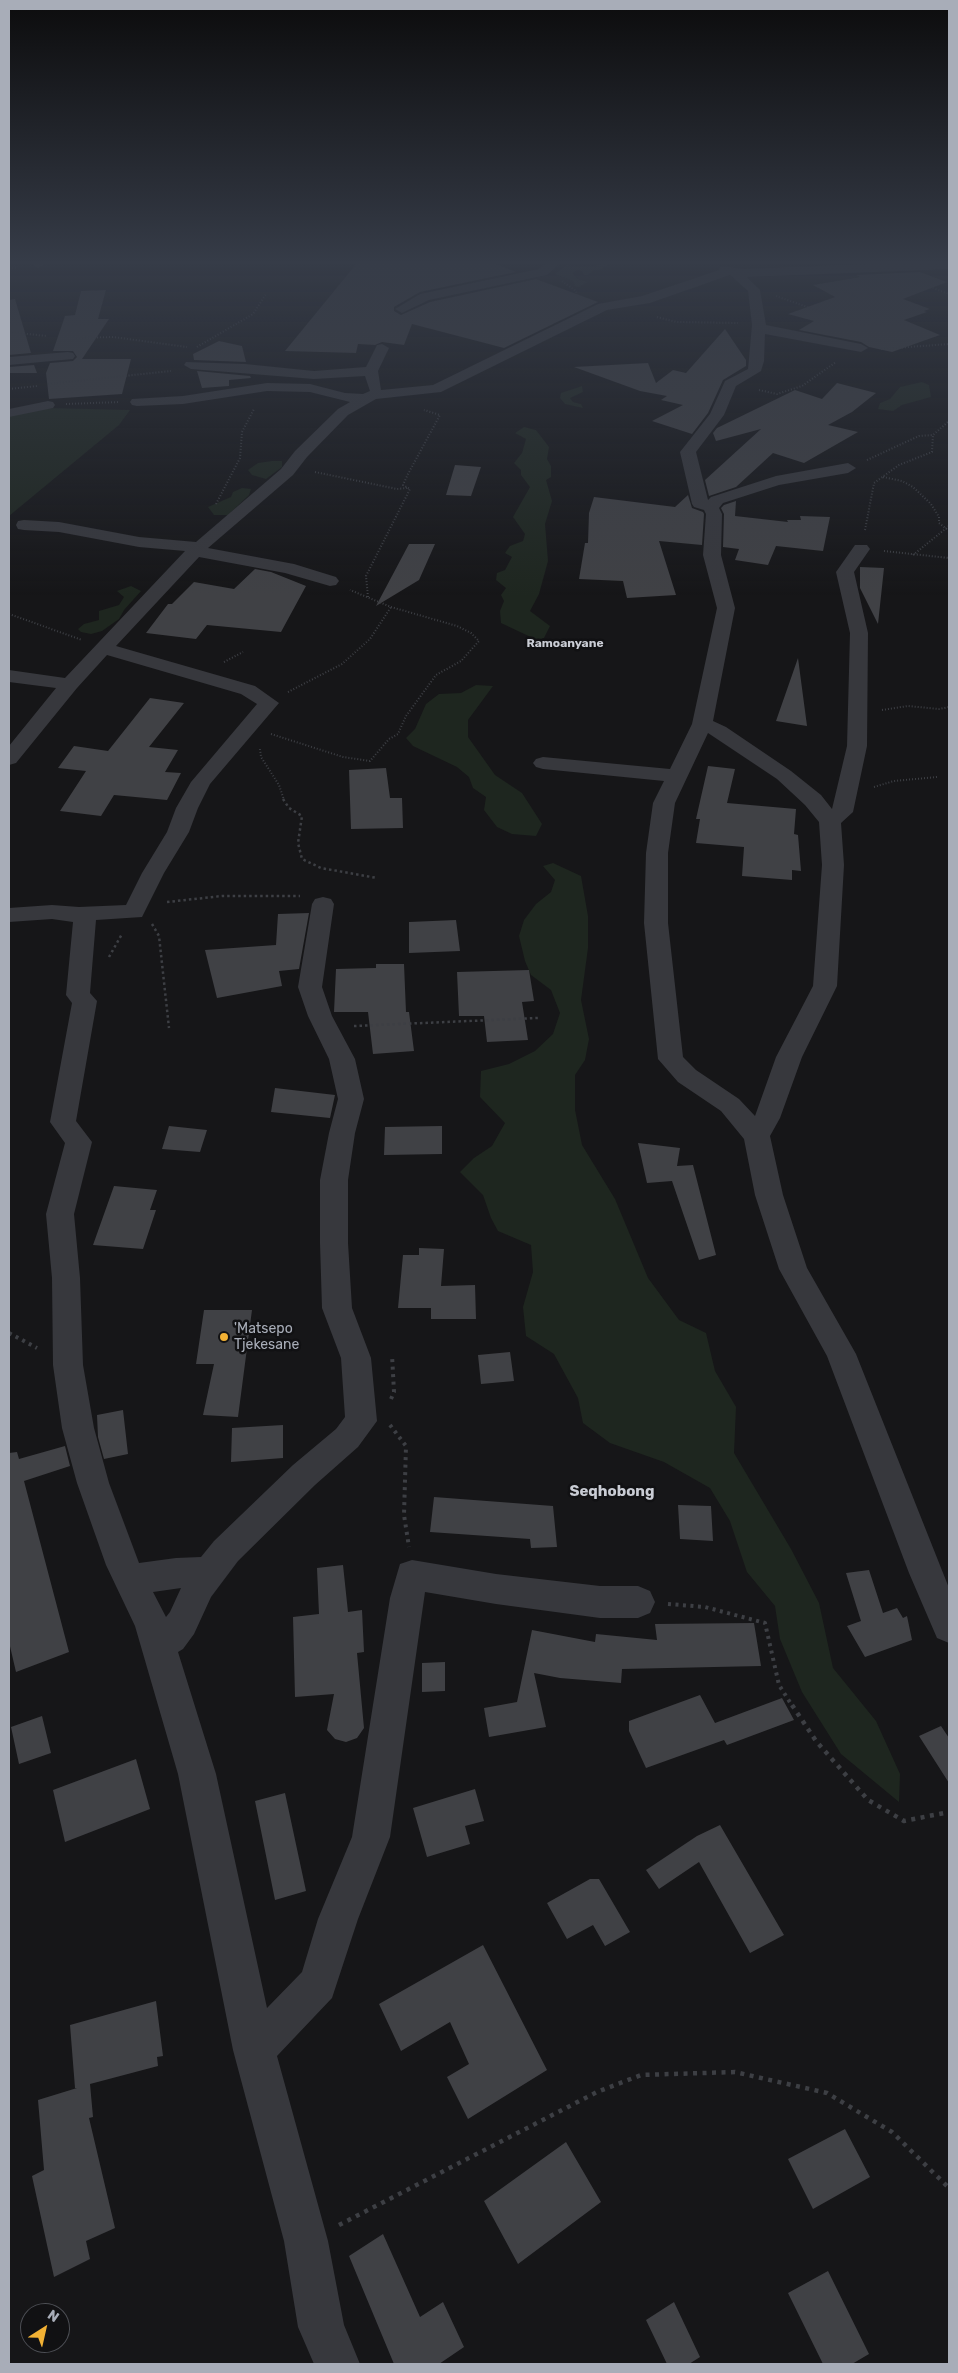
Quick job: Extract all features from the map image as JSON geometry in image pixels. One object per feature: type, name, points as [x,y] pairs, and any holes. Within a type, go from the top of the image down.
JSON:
[{"type":"street","points":[[294,374],[314,376],[340,374]]},
{"type":"street","points":[[372,374],[376,386],[375,396]]},
{"type":"street","points":[[138,402],[183,400],[260,388],[310,388],[345,397],[375,396],[436,390],[468,374]]},
{"type":"street","points":[[751,374],[730,384],[717,415],[688,452],[698,488],[700,504],[710,507],[714,514],[712,555],[726,608],[702,724],[664,803],[657,853],[656,923],[671,1059],[687,1076],[730,1104],[757,1136],[769,1195],[793,1269],[841,1354],[926,1573],[949,1627]]},
{"type":"street","points":[[9,759],[70,684],[197,549],[290,469],[301,454],[336,419],[375,396]]},
{"type":"street","points":[[9,412],[48,405]]},
{"type":"street","points":[[710,507],[717,500],[776,481],[848,468]]},
{"type":"street","points":[[24,525],[60,527],[139,542],[197,549],[288,568],[330,580]]},
{"type":"street","points":[[830,821],[842,812],[857,746],[856,711],[859,633],[845,572],[861,549]]},
{"type":"street","points":[[9,915],[52,912],[79,914],[142,913],[153,873],[178,832],[187,808],[201,782],[256,729],[269,703],[248,690],[103,648]]},
{"type":"street","points":[[9,676],[70,684]]},
{"type":"street","points":[[702,724],[719,731],[784,775],[813,800],[830,821],[833,865],[825,986],[789,1057],[767,1118],[757,1136]]},
{"type":"street","points":[[543,762],[677,776]]},
{"type":"street","points":[[158,1645],[172,1638],[182,1623],[199,1586],[226,1551],[304,1475],[347,1438],[361,1421],[360,1389],[356,1358],[337,1308],[334,1243],[334,1180],[342,1134],[351,1099],[342,1059],[310,987],[323,904]]},
{"type":"street","points":[[79,914],[84,922],[78,995],[85,1001],[63,1122],[79,1142],[60,1214],[66,1278],[68,1365],[78,1428],[93,1483],[130,1580],[152,1625],[197,1774],[240,1974],[254,2050],[306,2241],[321,2327],[337,2364]]},
{"type":"street","points":[[130,1580],[176,1573],[209,1572]]},
{"type":"street","points":[[254,2050],[318,1984],[338,1919],[371,1837],[412,1575],[524,1593],[600,1602],[638,1602]]},
{"type":"path","points":[[48,384],[132,374]]},
{"type":"path","points":[[730,384],[777,394],[802,386],[820,374]]},
{"type":"path","points":[[9,389],[38,385]]},
{"type":"path","points":[[217,532],[208,528],[206,521],[240,458],[242,432],[259,399],[260,388]]},
{"type":"path","points":[[368,598],[366,576],[410,489],[403,486],[408,474],[440,415],[375,396]]},
{"type":"path","points":[[48,405],[138,402]]},
{"type":"path","points":[[848,468],[919,436],[933,435],[949,422]]},
{"type":"path","points":[[933,435],[932,452],[898,465],[874,483],[861,549],[949,558]]},
{"type":"path","points":[[290,469],[331,475],[397,489],[407,488]]},
{"type":"path","points":[[882,477],[902,481],[914,487],[931,504],[939,517],[939,523],[949,531]]},
{"type":"path","points":[[913,555],[949,526]]},
{"type":"path","points":[[256,729],[343,757],[370,761],[389,739],[398,734],[406,716],[436,675],[461,661],[479,641],[471,633],[457,626],[391,607],[357,593]]},
{"type":"path","points":[[269,703],[342,664],[370,639],[391,607]]},
{"type":"path","points":[[9,614],[103,648]]},
{"type":"path","points":[[856,711],[875,712],[908,706],[939,709],[949,707]]},
{"type":"path","points":[[256,729],[261,757],[279,785],[284,801],[289,808],[302,816],[298,843],[302,859],[321,868],[376,878]]},
{"type":"path","points":[[846,793],[867,790],[882,783],[937,777]]},
{"type":"path","points":[[142,913],[222,896],[315,896],[323,904]]},
{"type":"path","points":[[142,913],[152,924],[159,936],[169,1028]]},
{"type":"path","points":[[326,1026],[367,1026],[538,1018]]},
{"type":"path","points":[[384,1417],[406,1446],[404,1514],[412,1575]]},
{"type":"path","points":[[638,1602],[705,1607],[765,1623],[779,1685],[816,1741],[868,1800],[904,1821],[949,1812]]},
{"type":"path","points":[[306,2241],[597,2092],[641,2075],[734,2072],[827,2093],[892,2132],[949,2188]]},
{"type":"shaded area","points":[[922,382],[929,385],[931,397],[902,405],[893,411],[878,409],[880,403],[890,399],[900,387]]},
{"type":"shaded area","points":[[582,386],[583,392],[570,398],[573,402],[581,404],[583,408],[565,404],[560,398],[561,393]]},
{"type":"shaded area","points":[[47,408],[130,410],[119,425],[9,516],[9,416]]},
{"type":"shaded area","points":[[524,427],[536,430],[549,447],[547,459],[551,466],[551,477],[546,480],[552,501],[545,524],[548,561],[539,594],[530,611],[550,626],[544,638],[537,640],[501,623],[500,611],[504,601],[501,595],[506,588],[496,580],[497,573],[505,570],[512,557],[505,553],[510,546],[523,541],[525,534],[513,517],[530,487],[521,475],[521,470],[514,463],[522,453],[526,439],[515,433]]},
{"type":"shaded area","points":[[282,461],[282,467],[266,479],[252,475],[248,470],[258,463]]},
{"type":"shaded area","points":[[242,488],[251,489],[249,495],[228,515],[214,515],[208,507],[231,497],[233,492]]},
{"type":"shaded area","points":[[131,586],[141,591],[124,610],[119,619],[102,631],[91,634],[81,632],[78,629],[84,624],[99,620],[99,611],[119,605],[124,597],[117,591]]},
{"type":"shaded area","points":[[476,685],[493,686],[468,720],[468,737],[495,775],[522,793],[542,824],[536,836],[512,834],[497,827],[484,810],[486,797],[473,788],[469,777],[457,767],[413,746],[406,738],[415,729],[426,704],[439,694],[461,693]]},
{"type":"shaded area","points":[[553,863],[581,876],[588,916],[588,948],[581,1000],[589,1039],[585,1060],[575,1075],[575,1110],[582,1145],[615,1199],[648,1278],[679,1320],[706,1333],[715,1371],[736,1407],[734,1453],[791,1549],[819,1603],[833,1668],[876,1721],[900,1774],[899,1802],[841,1754],[802,1692],[780,1639],[775,1606],[747,1572],[730,1521],[710,1488],[664,1462],[610,1443],[583,1423],[578,1398],[554,1354],[526,1336],[523,1307],[533,1272],[531,1245],[498,1231],[483,1195],[460,1172],[474,1158],[492,1146],[505,1123],[480,1097],[481,1071],[509,1064],[535,1051],[553,1034],[560,1013],[551,990],[531,975],[525,961],[519,936],[524,920],[536,904],[551,892],[555,880],[543,866]]},
{"type":"building","points":[[46,374],[127,374],[122,394],[49,399]]},
{"type":"building","points":[[198,374],[226,374],[250,376],[251,378],[229,380],[229,386],[202,388]]},
{"type":"building","points":[[593,374],[652,374],[656,383],[668,374],[733,374],[723,380],[708,413],[692,434],[652,421],[683,405],[661,400],[667,396],[640,391]]},
{"type":"building","points":[[837,383],[876,393],[852,412],[828,425],[858,432],[804,463],[773,453],[736,487],[709,496],[705,480],[761,429],[716,441],[713,433],[717,428],[795,390],[822,399]]},
{"type":"building","points":[[455,465],[481,467],[471,496],[446,495]]},
{"type":"building","points":[[688,495],[692,508],[704,514],[702,545],[659,541],[676,595],[627,598],[623,581],[579,579],[585,543],[588,543],[589,513],[594,497],[675,507]]},
{"type":"building","points":[[736,501],[735,516],[788,522],[787,520],[801,520],[800,516],[830,517],[823,551],[776,546],[768,565],[735,560],[739,549],[723,547],[724,514],[721,508]]},
{"type":"building","points":[[409,544],[435,544],[419,580],[376,606]]},
{"type":"building","points":[[860,567],[884,568],[878,624],[860,588]]},
{"type":"building","points":[[255,569],[271,572],[306,586],[281,632],[207,625],[196,639],[146,633],[168,604],[172,604],[194,582],[234,589]]},
{"type":"building","points":[[798,658],[807,726],[776,721]]},
{"type":"building","points":[[150,698],[184,703],[149,747],[178,750],[165,772],[181,773],[167,800],[114,795],[101,816],[60,811],[86,771],[58,768],[74,746],[108,751]]},
{"type":"building","points":[[708,766],[735,769],[727,803],[796,809],[794,834],[798,835],[801,871],[792,870],[792,880],[742,876],[744,847],[696,843],[700,819],[696,819]]},
{"type":"building","points":[[386,768],[390,798],[402,798],[403,828],[351,829],[349,770]]},
{"type":"building","points":[[309,913],[299,969],[279,971],[282,986],[217,998],[205,950],[276,945],[278,914]]},
{"type":"building","points":[[456,920],[460,951],[409,953],[409,922]]},
{"type":"building","points":[[376,964],[404,964],[406,1012],[409,1012],[414,1051],[373,1054],[368,1012],[334,1012],[336,969],[376,968]]},
{"type":"building","points":[[529,970],[534,1001],[522,1002],[528,1040],[487,1042],[484,1016],[459,1016],[457,972]]},
{"type":"building","points":[[275,1088],[335,1095],[330,1118],[271,1112]]},
{"type":"building","points":[[169,1126],[207,1130],[200,1152],[162,1149]]},
{"type":"building","points":[[442,1126],[442,1154],[384,1155],[385,1127]]},
{"type":"building","points":[[638,1143],[680,1148],[677,1166],[693,1165],[716,1255],[699,1260],[672,1181],[647,1183]]},
{"type":"building","points":[[114,1186],[157,1190],[150,1210],[156,1210],[143,1249],[93,1245]]},
{"type":"building","points":[[419,1248],[444,1249],[441,1286],[475,1285],[476,1319],[431,1319],[431,1308],[398,1308],[403,1255],[419,1255]]},
{"type":"building","name":"'Matsepo Tjekesane","points":[[204,1310],[252,1310],[238,1417],[203,1415],[214,1364],[196,1364]]},
{"type":"building","points":[[510,1352],[514,1381],[481,1384],[478,1355]]},
{"type":"building","points":[[123,1410],[128,1454],[104,1459],[98,1437],[97,1415]]},
{"type":"building","points":[[283,1425],[283,1458],[231,1462],[232,1428]]},
{"type":"building","points":[[65,1446],[70,1466],[24,1481],[69,1652],[16,1672],[9,1642],[9,1453],[17,1452],[19,1459]]},
{"type":"building","points":[[434,1497],[553,1506],[557,1547],[531,1548],[530,1539],[430,1532]]},
{"type":"building","points":[[678,1505],[711,1506],[713,1541],[680,1539]]},
{"type":"building","points":[[343,1565],[348,1612],[362,1610],[364,1652],[357,1653],[364,1728],[357,1738],[346,1742],[335,1739],[327,1730],[334,1694],[295,1697],[293,1617],[319,1614],[317,1568]]},
{"type":"building","points":[[869,1570],[883,1613],[897,1608],[903,1618],[907,1616],[912,1640],[865,1657],[847,1626],[861,1621],[846,1573]]},
{"type":"building","points":[[754,1623],[761,1666],[622,1669],[621,1683],[560,1678],[534,1673],[546,1727],[489,1737],[484,1708],[517,1702],[532,1630],[595,1642],[596,1634],[657,1640],[655,1624]]},
{"type":"building","points":[[445,1662],[445,1691],[422,1692],[422,1663]]},
{"type":"building","points":[[700,1695],[715,1723],[782,1698],[794,1720],[727,1745],[724,1740],[646,1768],[629,1731],[629,1721]]},
{"type":"building","points":[[42,1716],[51,1753],[19,1764],[11,1727]]},
{"type":"building","points":[[941,1726],[949,1738],[949,1783],[919,1736]]},
{"type":"building","points":[[136,1759],[150,1809],[65,1842],[53,1790]]},
{"type":"building","points":[[475,1789],[484,1821],[465,1826],[470,1844],[427,1857],[413,1808]]},
{"type":"building","points":[[285,1793],[306,1891],[275,1900],[255,1801]]},
{"type":"building","points":[[720,1825],[784,1935],[750,1953],[699,1862],[659,1889],[646,1870],[697,1836]]},
{"type":"building","points":[[590,1879],[599,1879],[630,1932],[605,1946],[593,1925],[567,1939],[547,1903]]},
{"type":"building","points":[[483,1945],[547,2070],[468,2119],[447,2077],[469,2064],[450,2022],[401,2051],[379,2004]]},
{"type":"building","points":[[156,2001],[163,2056],[157,2057],[158,2066],[90,2084],[93,2117],[89,2118],[115,2228],[86,2241],[90,2259],[54,2277],[32,2176],[44,2170],[38,2100],[77,2088],[75,2088],[70,2025]]},
{"type":"building","points":[[845,2129],[870,2177],[813,2209],[788,2159]]},
{"type":"building","points":[[566,2142],[601,2202],[518,2264],[484,2201]]},
{"type":"building","points":[[383,2234],[420,2317],[443,2302],[464,2347],[439,2364],[394,2364],[349,2256]]},
{"type":"building","points":[[828,2271],[869,2354],[852,2364],[823,2364],[788,2293]]},
{"type":"building","points":[[674,2302],[700,2357],[689,2364],[667,2364],[646,2320]]},
{"type":"place","name":"'Matsepo Tjekesane","points":[[224,1337]]},
{"type":"district","name":"Ramoanyane","points":[[565,644]]},
{"type":"district","name":"Seqhobong","points":[[612,1492]]}]
